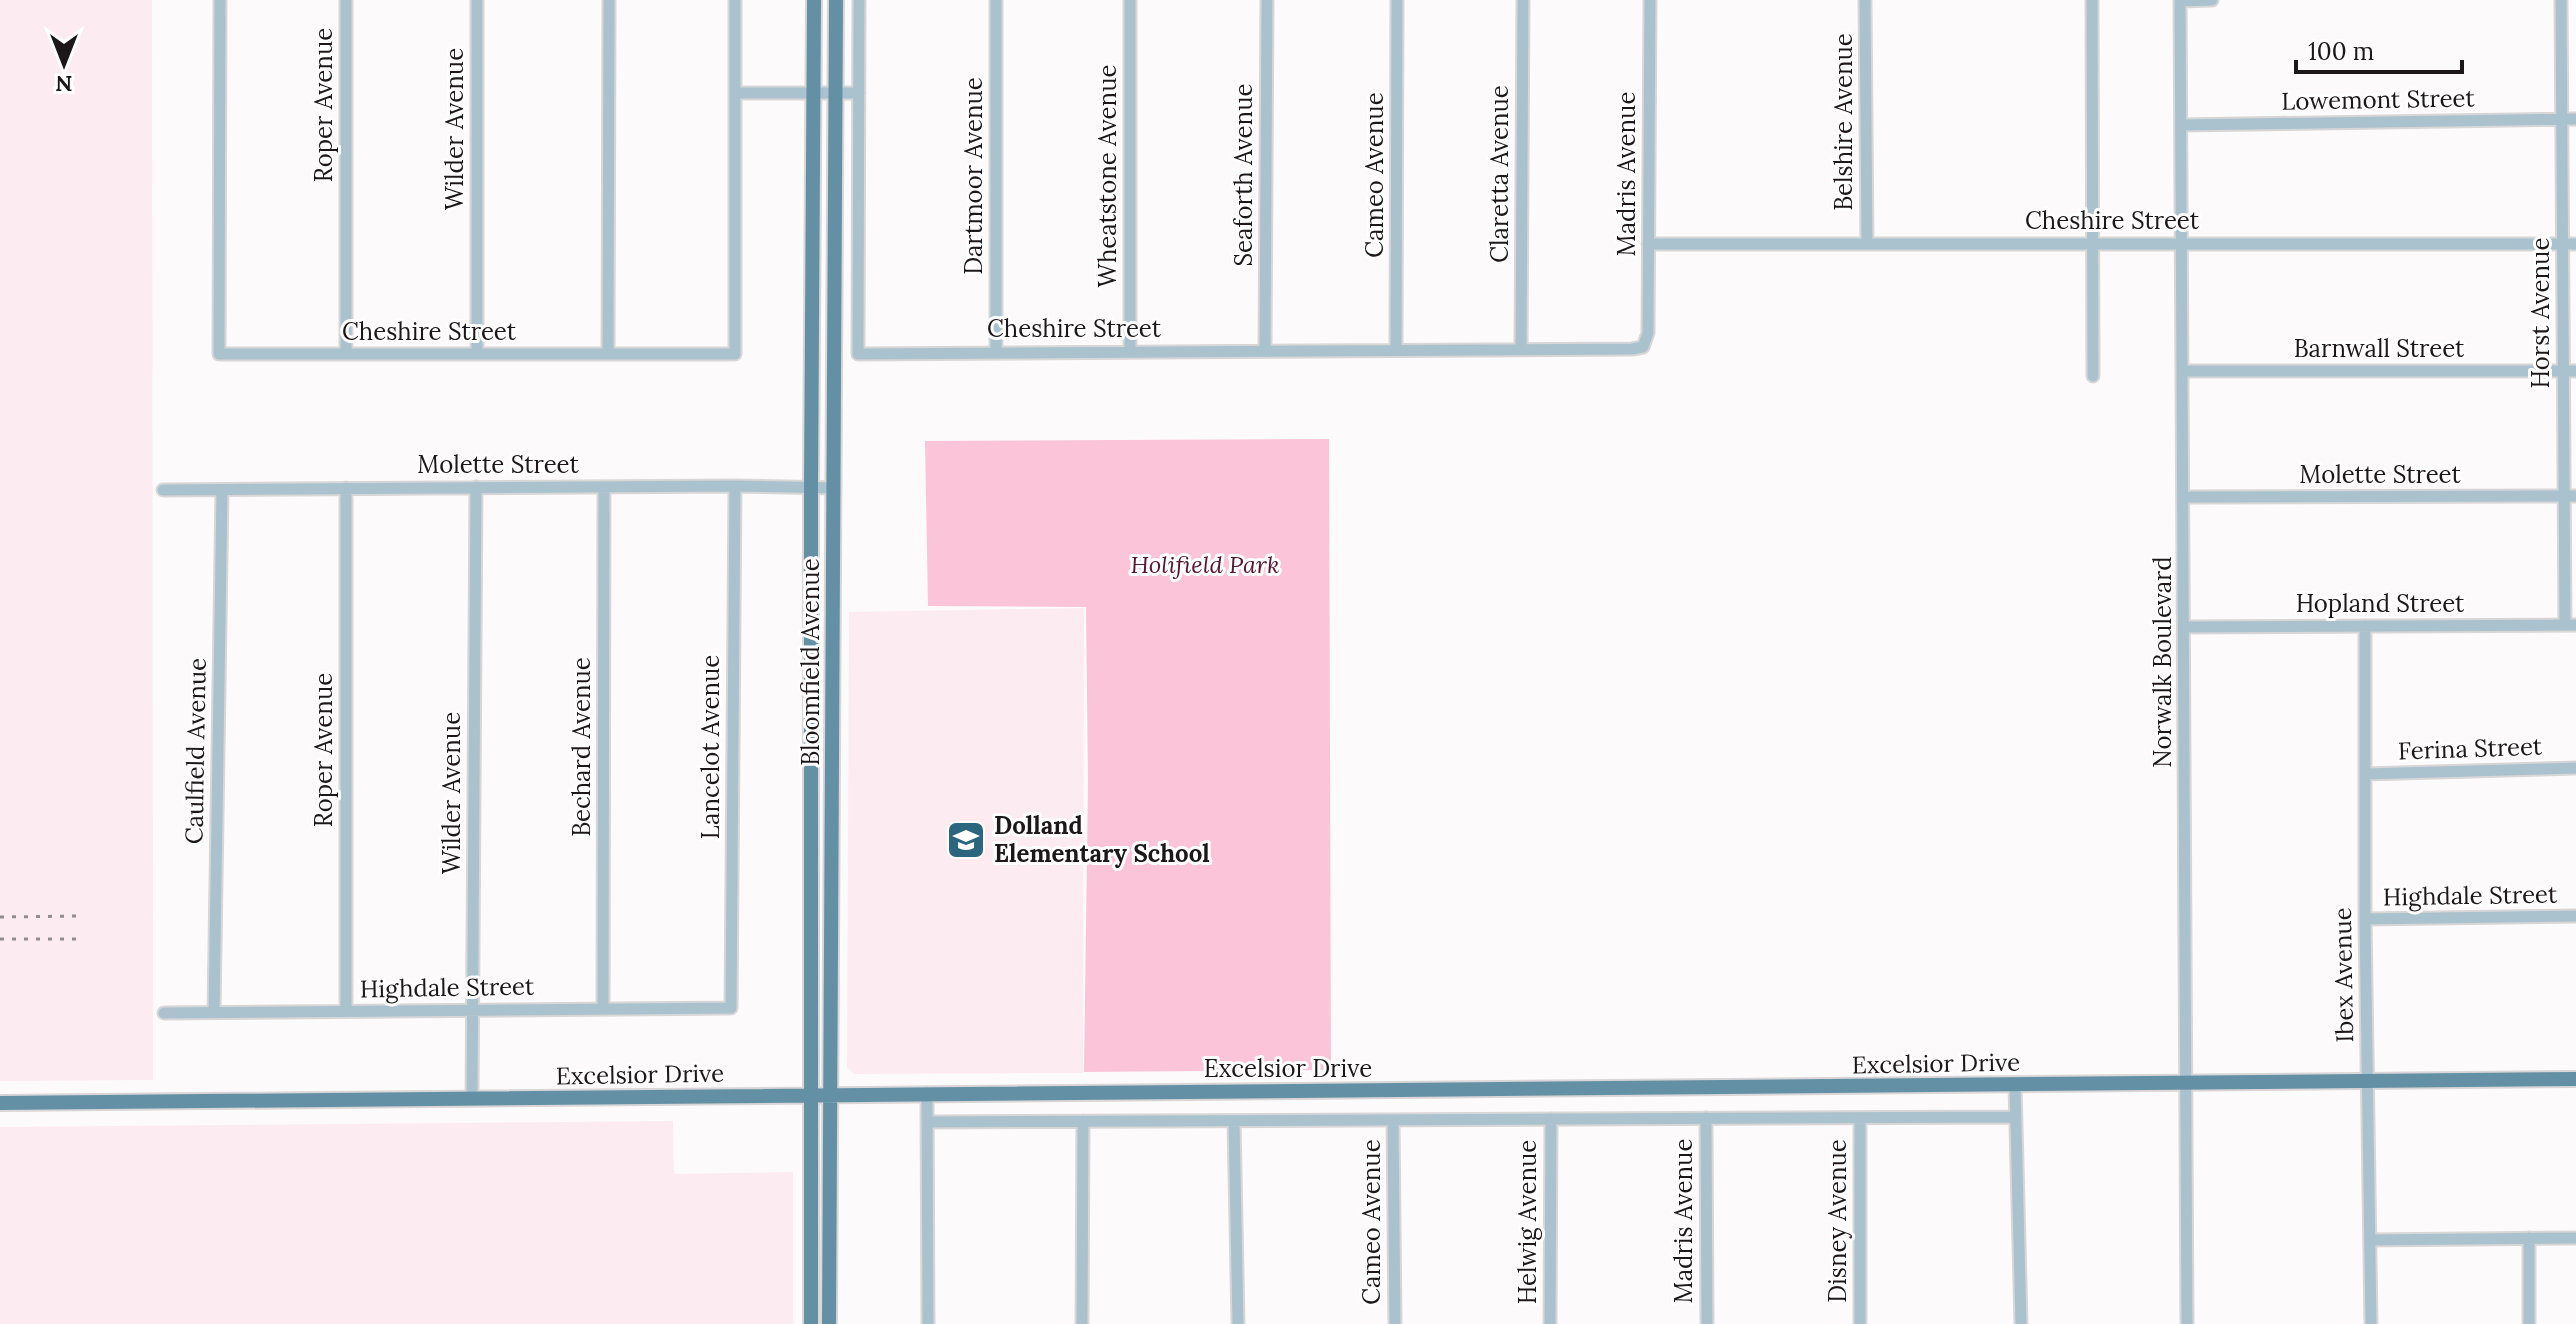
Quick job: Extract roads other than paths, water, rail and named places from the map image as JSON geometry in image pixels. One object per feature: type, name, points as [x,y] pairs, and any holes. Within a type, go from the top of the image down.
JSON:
[{"type":"main road","name":"Bloomfield Avenue","points":[[811,1324],[814,0]]},
{"type":"main road","name":"Bloomfield Avenue","points":[[829,1324],[836,0]]},
{"type":"main road","name":"Excelsior Drive","points":[[0,1103],[2576,1079]]},
{"type":"street","name":"Cheshire Street","points":[[220,0],[219,354],[735,354],[735,93]]},
{"type":"street","name":"Roper Avenue","points":[[346,0],[346,354]]},
{"type":"street","name":"Wilder Avenue","points":[[477,0],[477,354]]},
{"type":"street","points":[[608,354],[609,0]]},
{"type":"street","points":[[735,0],[735,93],[859,93]]},
{"type":"street","name":"Cheshire Street","points":[[859,0],[858,354],[1643,347]]},
{"type":"street","name":"Dartmoor Avenue","points":[[996,0],[996,352]]},
{"type":"street","name":"Wheatstone Avenue","points":[[1130,0],[1130,351]]},
{"type":"street","name":"Seaforth Avenue","points":[[1265,350],[1267,0]]},
{"type":"street","name":"Cameo Avenue","points":[[1396,349],[1397,0]]},
{"type":"street","name":"Claretta Avenue","points":[[1521,349],[1523,0]]},
{"type":"street","name":"Madris Avenue","points":[[1643,347],[1648,333],[1650,0]]},
{"type":"street","name":"Belshire Avenue","points":[[1865,0],[1867,244]]},
{"type":"street","points":[[2092,0],[2093,376]]},
{"type":"street","points":[[2180,0],[2212,0]]},
{"type":"street","name":"Norwalk Boulevard","points":[[2180,0],[2187,1324]]},
{"type":"street","name":"Horst Avenue","points":[[2561,0],[2563,244],[2570,371],[2571,625]]},
{"type":"street","name":"Lowemont Street","points":[[2181,125],[2576,119]]},
{"type":"street","name":"Cheshire Street","points":[[1648,244],[2576,244]]},
{"type":"street","name":"Barnwall Street","points":[[2183,371],[2570,371]]},
{"type":"street","name":"Lancelot Avenue","points":[[731,1008],[735,486]]},
{"type":"street","name":"Wilder Avenue","points":[[472,1098],[476,487]]},
{"type":"street","name":"Bechard Avenue","points":[[603,1007],[604,487]]},
{"type":"street","name":"Roper Avenue","points":[[346,488],[346,1011]]},
{"type":"street","name":"Molette Street","points":[[163,490],[834,488]]},
{"type":"street","name":"Caulfield Avenue","points":[[214,1012],[222,490]]},
{"type":"street","name":"Molette Street","points":[[2184,497],[2571,496]]},
{"type":"street","name":"Hopland Street","points":[[2185,627],[2571,625]]},
{"type":"street","name":"Ibex Avenue","points":[[2365,626],[2365,919],[2371,1324]]},
{"type":"street","name":"Ferina Street","points":[[2365,774],[2576,768]]},
{"type":"street","name":"Highdale Street","points":[[2365,919],[2576,916]]},
{"type":"street","name":"Highdale Street","points":[[164,1013],[731,1008]]},
{"type":"street","points":[[2015,1085],[2021,1324]]},
{"type":"street","points":[[927,1093],[928,1324]]},
{"type":"street","points":[[927,1122],[2016,1117]]},
{"type":"street","name":"Madris Avenue","points":[[1706,1118],[1707,1324]]},
{"type":"street","name":"Disney Avenue","points":[[1860,1118],[1860,1324]]},
{"type":"street","name":"Helwig Avenue","points":[[1550,1324],[1551,1119]]},
{"type":"street","name":"Cameo Avenue","points":[[1393,1120],[1395,1324]]},
{"type":"street","points":[[1082,1324],[1083,1121]]},
{"type":"street","points":[[1234,1121],[1238,1324]]},
{"type":"street","points":[[2529,1238],[2529,1324]]},
{"type":"street","points":[[2370,1240],[2576,1238]]},
{"type":"railway","points":[[0,917],[81,916]]},
{"type":"railway","points":[[0,939],[79,939]]},
{"type":"place","name":"Dolland Elementary School","points":[[966,840]]},
{"type":"park label","name":"Holifield Park","points":[[1205,565]]}]
